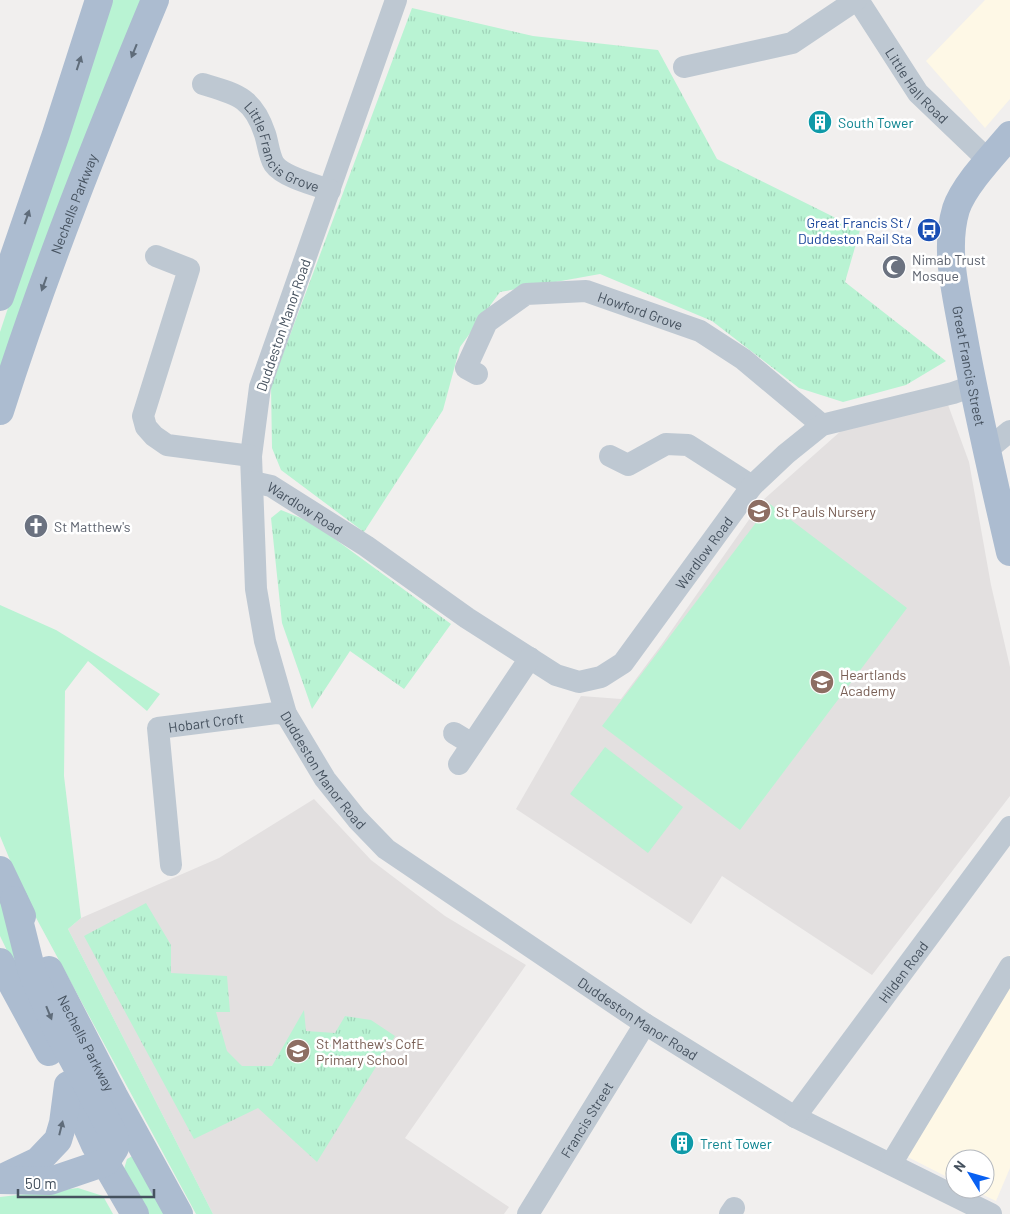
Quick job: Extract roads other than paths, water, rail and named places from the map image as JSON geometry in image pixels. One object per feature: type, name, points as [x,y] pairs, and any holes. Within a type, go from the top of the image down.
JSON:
[{"type":"main road","points":[[0,297],[56,134],[99,0]]},
{"type":"main road","name":"Nechells Parkway","points":[[0,411],[92,152],[154,3]]},
{"type":"main road","name":"Great Francis Street","points":[[1010,135],[969,186],[957,207],[952,234],[954,280],[973,386],[1010,552]]},
{"type":"main road","points":[[0,870],[14,900],[32,972],[55,1026],[111,1142],[135,1214]]},
{"type":"main road","points":[[0,962],[68,1085],[111,1142],[179,1214]]},
{"type":"main road","points":[[0,1180],[38,1161],[58,1140],[63,1123],[68,1085]]},
{"type":"main road","points":[[0,1180],[50,1180],[111,1142]]},
{"type":"street","name":"Duddeston Manor Road","points":[[396,0],[260,387],[251,456],[256,589],[265,641],[286,714],[325,779],[357,819],[386,849],[645,1024],[795,1117],[991,1214]]},
{"type":"street","points":[[684,67],[792,43],[857,0]]},
{"type":"street","name":"Little Hall Road","points":[[857,0],[918,93],[988,160]]},
{"type":"street","name":"Little Francis Grove","points":[[203,84],[241,86],[262,127],[274,164],[291,177],[330,190]]},
{"type":"street","points":[[156,256],[195,273],[143,416],[146,426],[154,436],[167,445],[251,456]]},
{"type":"street","name":"Howford Grove","points":[[466,368],[487,322],[526,294],[586,292],[700,331],[743,359],[822,424]]},
{"type":"street","name":"Wardlow Road","points":[[252,482],[271,486],[366,546],[467,618],[556,675],[579,682],[601,676],[623,663],[752,486],[822,424],[953,393],[973,386]]},
{"type":"street","points":[[987,450],[1010,431]]},
{"type":"street","points":[[625,466],[666,444],[688,445],[752,486]]},
{"type":"street","points":[[459,764],[463,739],[530,658]]},
{"type":"street","name":"Hobart Croft","points":[[171,865],[158,728],[276,712],[286,714]]},
{"type":"street","name":"Hilden Road","points":[[795,1117],[1010,826]]},
{"type":"street","points":[[891,1164],[1010,967]]},
{"type":"street","name":"Francis Street","points":[[528,1214],[645,1024]]},
{"type":"place","name":"South Tower","points":[[820,122]]},
{"type":"place","name":"Great Francis St / Duddeston Rail Sta","points":[[929,230]]},
{"type":"place","name":"Nimab Trust Mosque","points":[[894,267]]},
{"type":"place","name":"St Pauls Nursery","points":[[759,511]]},
{"type":"place","name":"St Matthew's","points":[[36,526]]},
{"type":"place","name":"Heartlands Academy","points":[[822,682]]},
{"type":"place","name":"St Matthew's CofE Primary School","points":[[298,1051]]},
{"type":"place","name":"Trent Tower","points":[[682,1143]]}]
